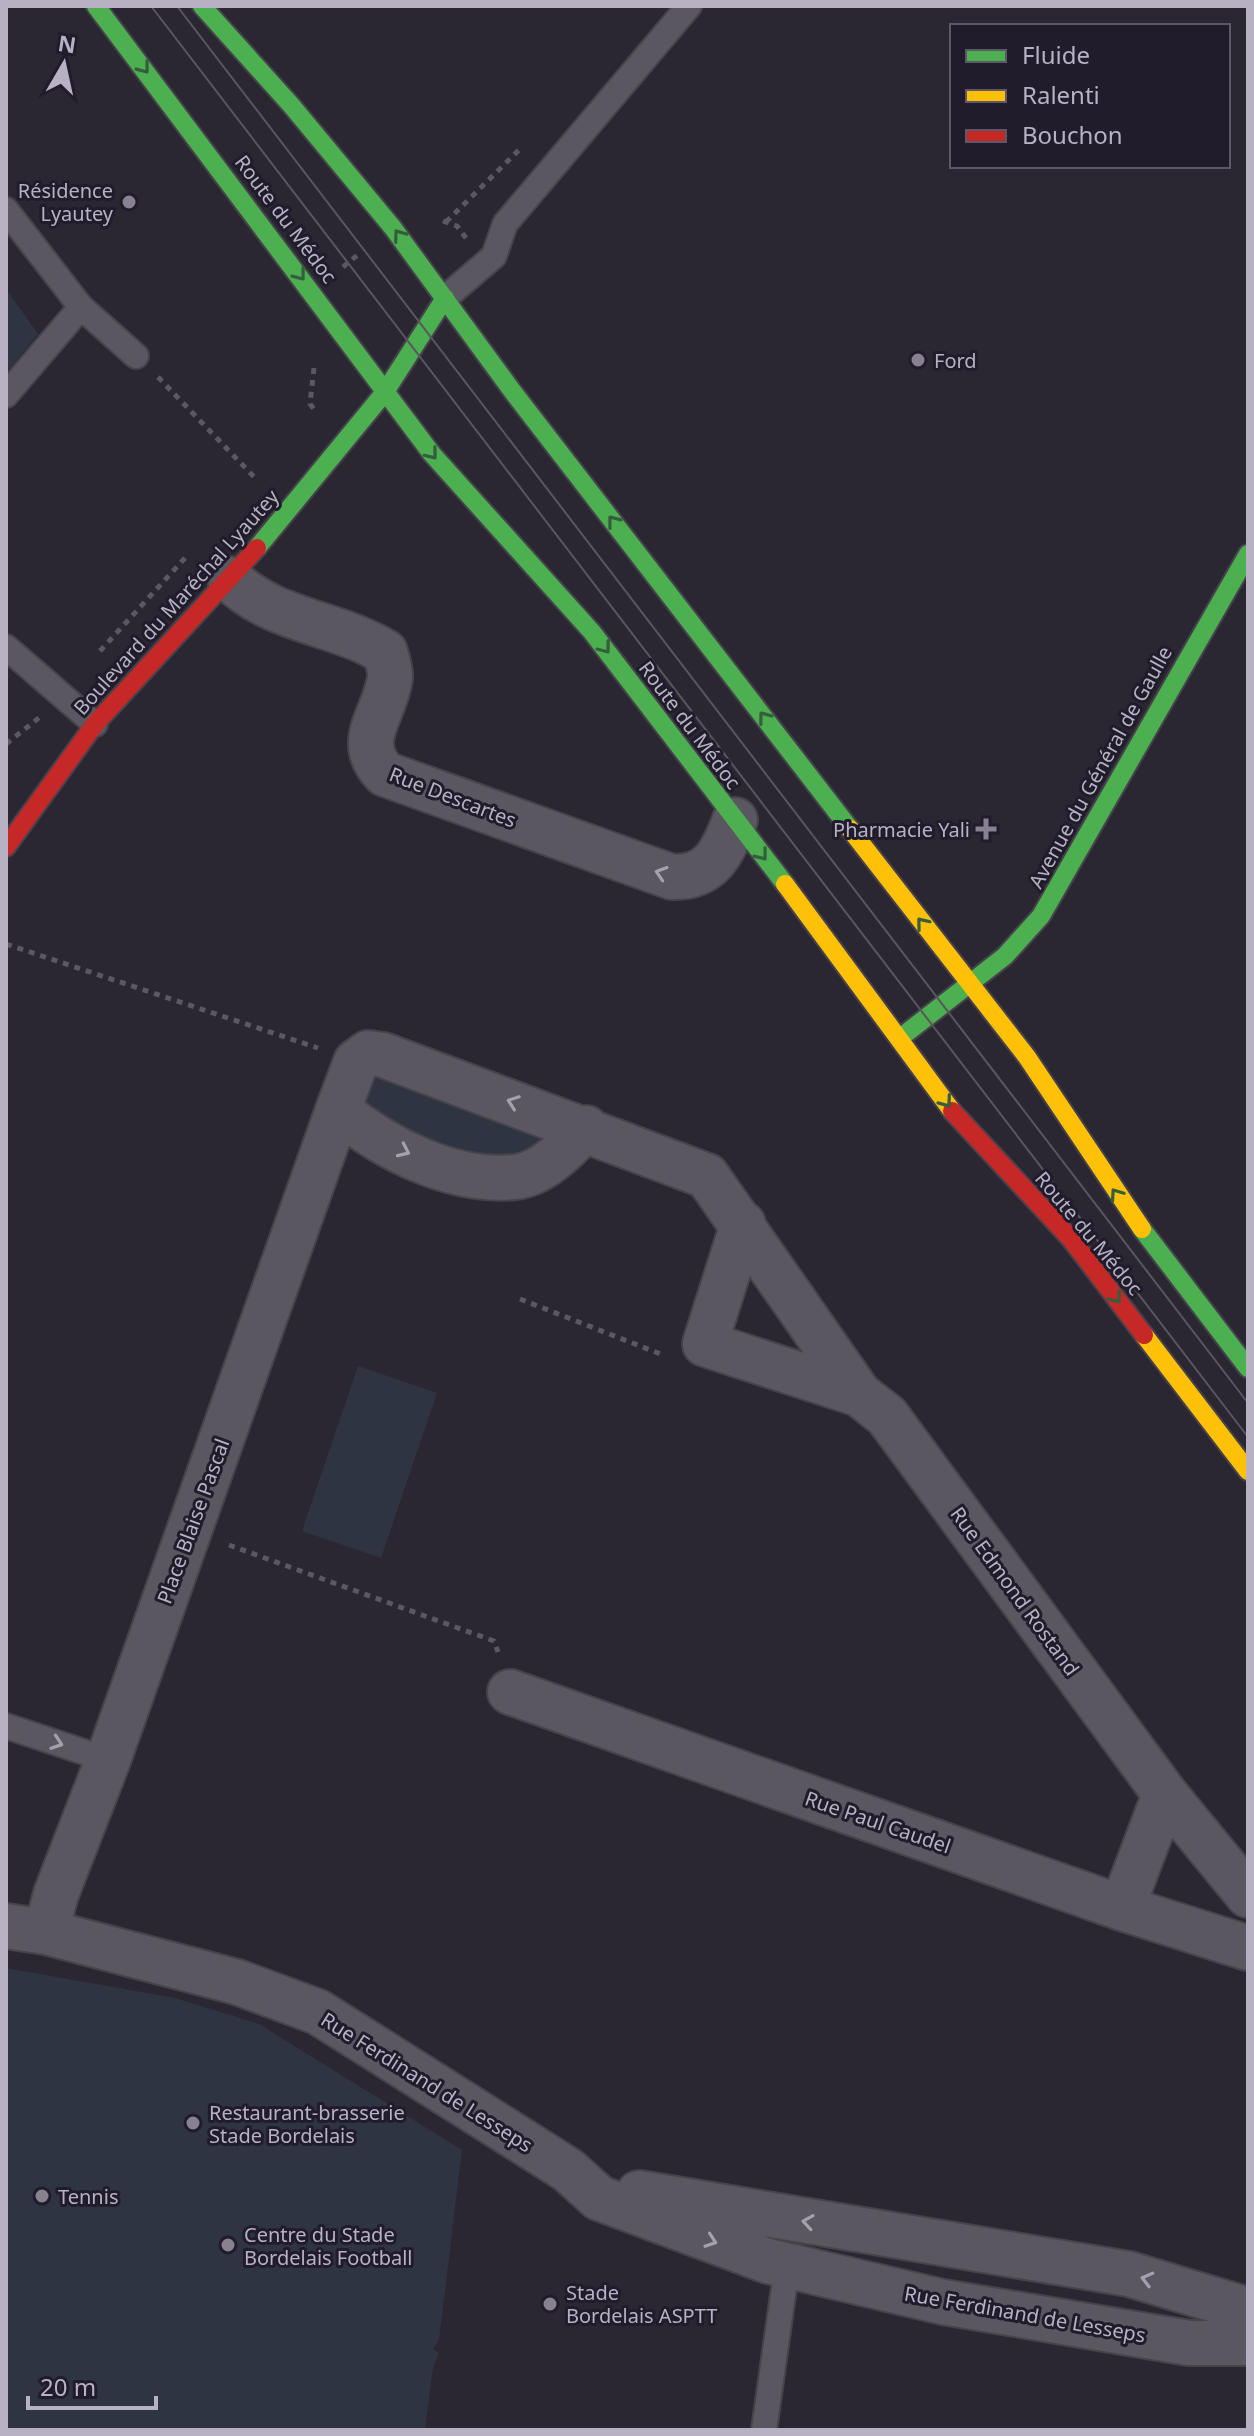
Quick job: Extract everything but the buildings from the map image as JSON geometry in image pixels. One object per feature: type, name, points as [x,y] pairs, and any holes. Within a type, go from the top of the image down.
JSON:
[{"type":"main road","name":"Route du Médoc","points":[[96,6],[441,466],[592,632],[952,1111],[1071,1239],[1248,1471]]},
{"type":"main road","name":"Route du Médoc","points":[[202,6],[373,203],[513,392],[1027,1057],[1118,1197],[1248,1368]]},
{"type":"main road","name":"Boulevard du Maréchal Lyautey","points":[[6,847],[95,724],[230,579],[343,447],[385,392],[445,298]]},
{"type":"main road","name":"Avenue du Général de Gaulle","points":[[900,1038],[1005,956],[1041,916],[1248,554]]},
{"type":"street","name":"Rue Descartes","points":[[230,579],[257,603],[367,641],[385,652],[391,675],[369,745],[373,761],[385,774],[672,877],[688,878],[715,864],[735,820]]},
{"type":"street","points":[[338,1110],[360,1128],[399,1149],[455,1173],[518,1177],[562,1154],[586,1128],[383,1055],[368,1053],[356,1062]]},
{"type":"street","name":"Place Blaise Pascal","points":[[26,1929],[56,1894],[108,1760],[356,1062]]},
{"type":"street","name":"Rue Edmond Rostand","points":[[586,1128],[707,1176],[859,1394],[887,1416],[1165,1794],[1248,1895]]},
{"type":"street","points":[[705,1344],[743,1224]]},
{"type":"street","name":"Rue Edmond Rostand","points":[[705,1344],[859,1394]]},
{"type":"street","name":"Rue Paul Caudel","points":[[510,1692],[1122,1908],[1248,1948]]},
{"type":"street","points":[[1122,1908],[1165,1794]]},
{"type":"street","name":"Rue Ferdinand de Lesseps","points":[[26,1929],[237,1982],[318,2012],[568,2170],[599,2198],[679,2230],[787,2266],[943,2302],[1189,2343],[1248,2343]]},
{"type":"street","name":"Rue Ferdinand de Lesseps","points":[[568,2170],[635,2193],[1129,2274],[1248,2310]]},
{"type":"street","points":[[862,2282],[869,2232]]},
{"type":"street","points":[[1189,2291],[1196,2312],[1189,2343]]},
{"type":"lane","points":[[445,298],[494,256],[505,224],[689,6]]},
{"type":"lane","points":[[6,210],[81,307],[136,356]]},
{"type":"lane","points":[[6,395],[81,307]]},
{"type":"lane","points":[[6,647],[95,724]]},
{"type":"lane","points":[[6,1726],[108,1760]]},
{"type":"lane","points":[[764,2430],[787,2266]]},
{"type":"path","points":[[136,356],[257,480]]},
{"type":"path","points":[[6,944],[356,1062]]},
{"type":"path","points":[[520,1299],[672,1359],[705,1344]]},
{"type":"path","points":[[226,1545],[494,1641],[510,1692]]},
{"type":"shaded area","points":[[6,289],[38,334],[6,373]]},
{"type":"shaded area","points":[[372,1074],[540,1133],[539,1154],[479,1159],[441,1149],[401,1132],[370,1110],[360,1098]]},
{"type":"shaded area","points":[[358,1366],[437,1393],[381,1558],[302,1531]]},
{"type":"shaded area","name":"Centre du Stade Bordelais Football","points":[[6,1968],[175,1998],[259,2024],[462,2150],[439,2340],[433,2349],[439,2353],[433,2368],[425,2430],[6,2430]]},
{"type":"tram line","points":[[151,6],[1248,1437]]},
{"type":"tram line","points":[[177,6],[1248,1403]]},
{"type":"traffic: fast","points":[[96,6],[432,454],[592,632],[785,884]]},
{"type":"traffic: fast","points":[[202,6],[291,105],[393,228],[513,392],[850,829]]},
{"type":"traffic: fast","points":[[257,548],[385,392],[445,298]]},
{"type":"traffic: fast","points":[[900,1038],[1005,956],[1041,916],[1248,554]]},
{"type":"traffic: fast","points":[[1142,1229],[1248,1368]]},
{"type":"traffic: slow","points":[[850,829],[1027,1057],[1142,1229]]},
{"type":"traffic: slow","points":[[785,884],[952,1111]]},
{"type":"traffic: slow","points":[[1144,1335],[1248,1471]]},
{"type":"traffic: jam","points":[[6,847],[95,724],[257,548]]},
{"type":"traffic: jam","points":[[952,1111],[1071,1239],[1144,1335]]},
{"type":"place","name":"Résidence Lyautey","points":[[129,202]]},
{"type":"place","name":"Ford","points":[[918,360]]},
{"type":"place","name":"Pharmacie Yali","points":[[986,829]]},
{"type":"place","name":"Restaurant-brasserie Stade Bordelais","points":[[193,2123]]},
{"type":"place","name":"Tennis","points":[[42,2196]]},
{"type":"place","name":"Centre du Stade Bordelais Football","points":[[228,2245]]},
{"type":"place","name":"Stade Bordelais ASPTT","points":[[550,2304]]}]
